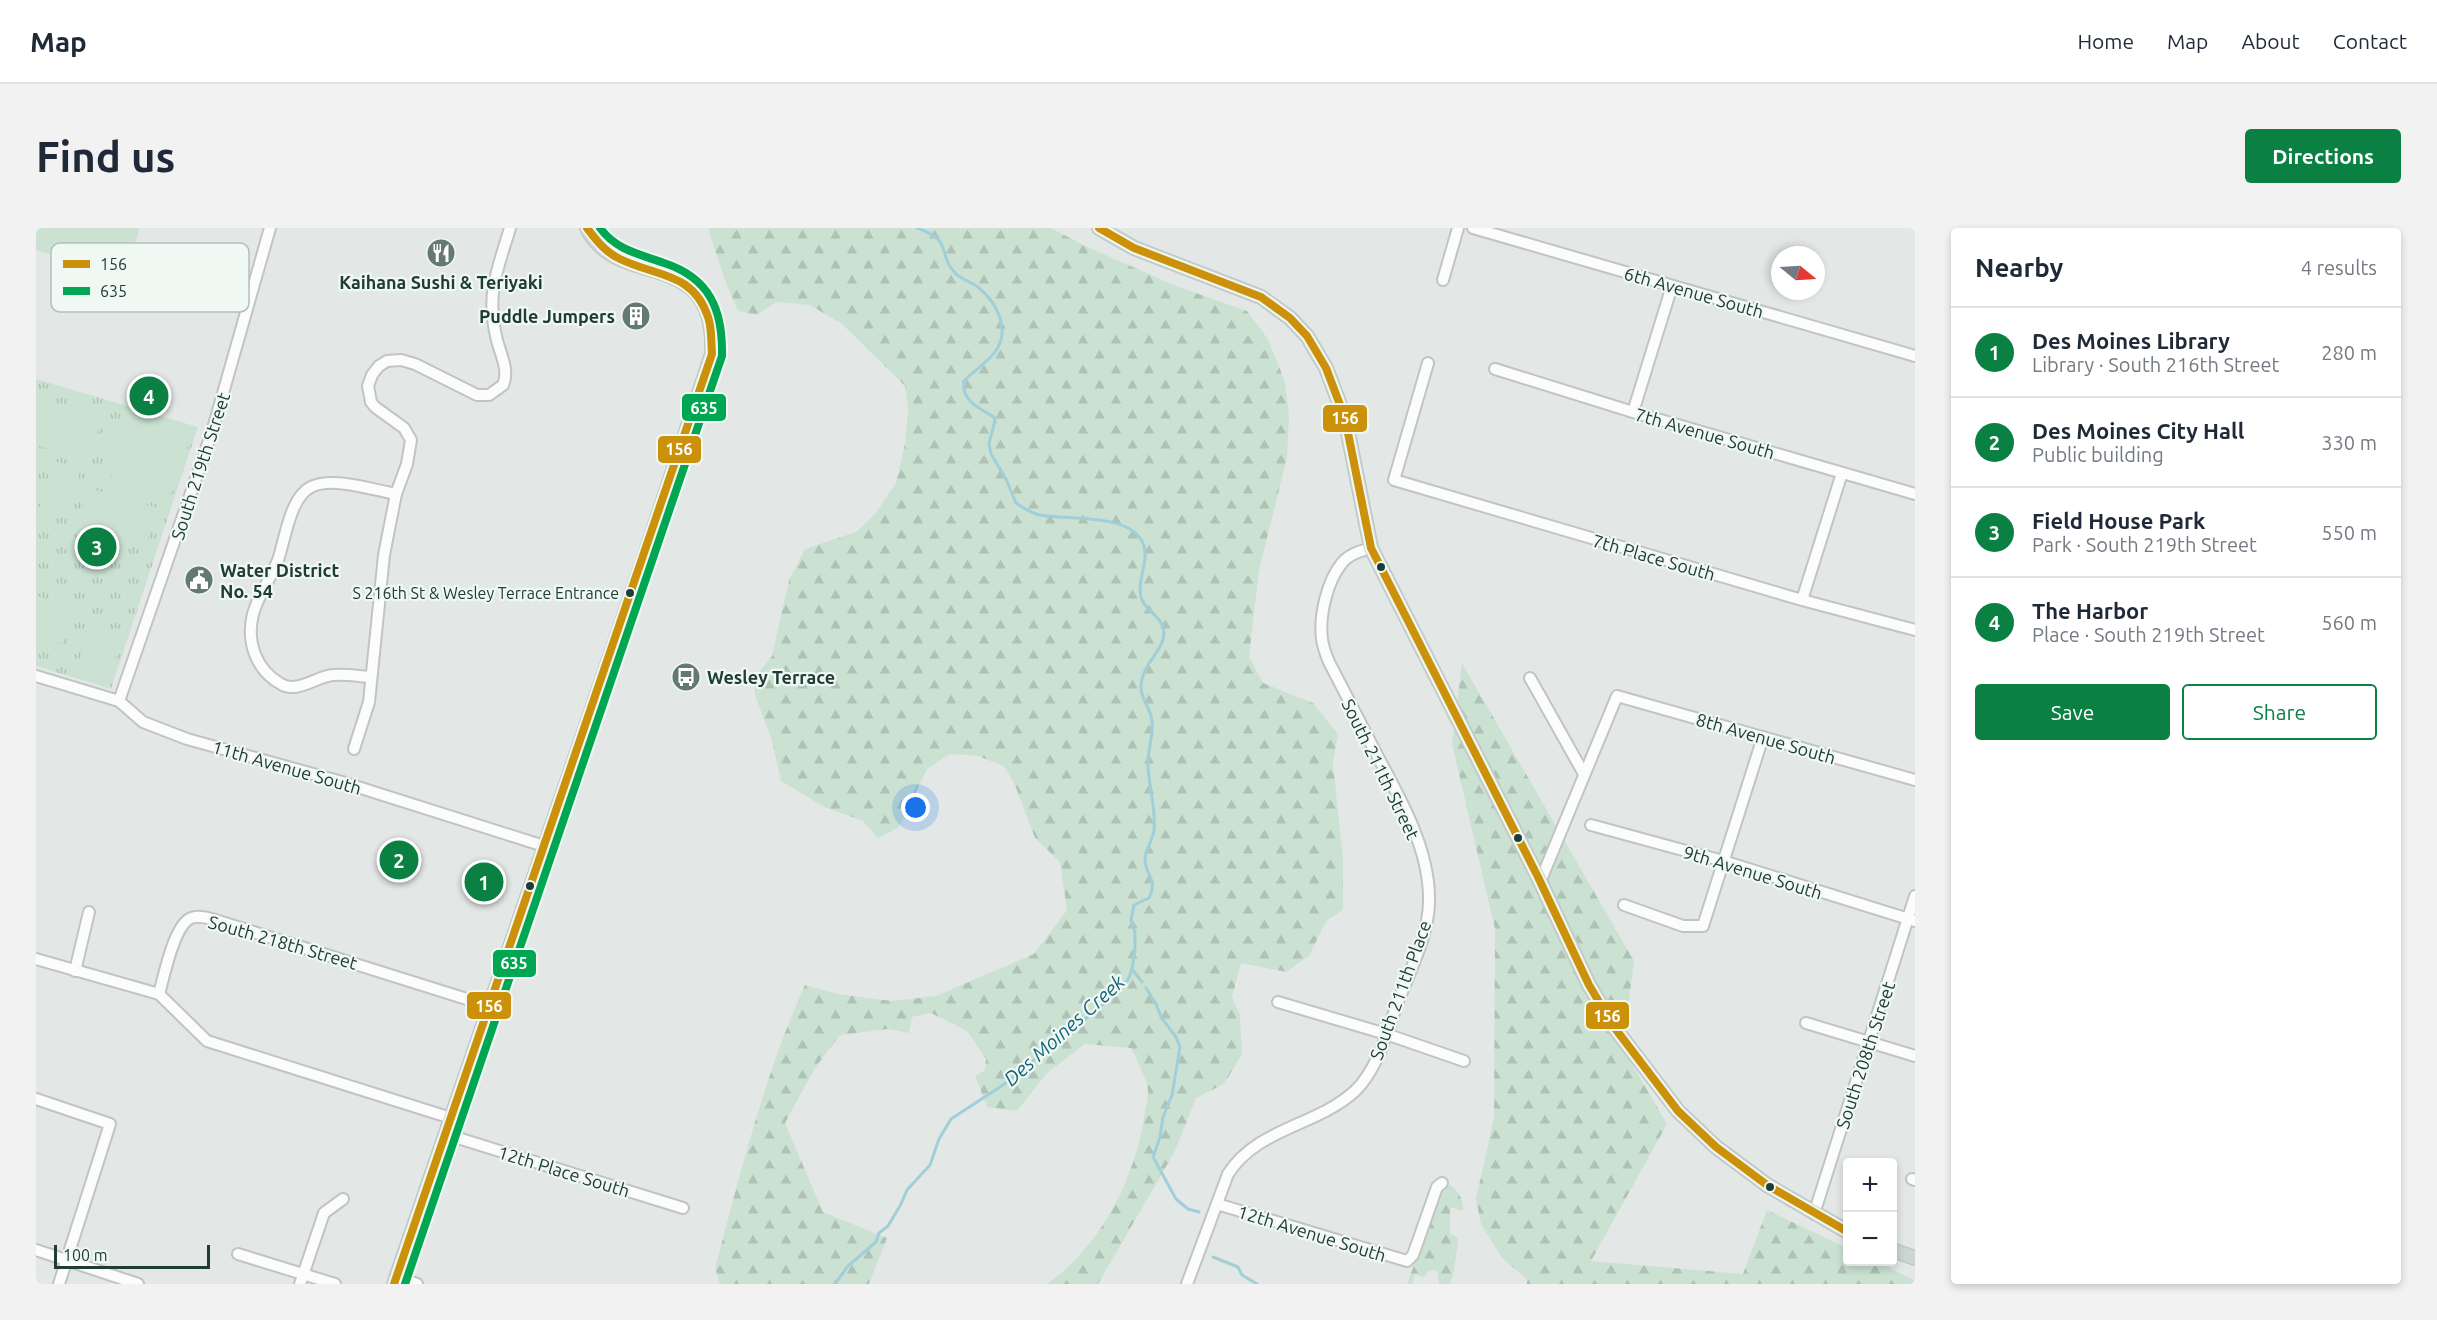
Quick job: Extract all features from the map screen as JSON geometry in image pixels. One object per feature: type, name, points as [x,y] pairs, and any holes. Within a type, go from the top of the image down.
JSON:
[{"type":"main road","points":[[395,1281],[708,367],[712,344],[708,319],[700,299],[685,282],[666,272],[617,258],[602,247],[587,228]]},
{"type":"main road","points":[[1099,228],[1134,248],[1261,297],[1290,318],[1307,336],[1326,368],[1345,418],[1371,548],[1540,882],[1589,985],[1614,1027],[1678,1111],[1716,1147],[1767,1185],[1843,1229]]},
{"type":"main road","points":[[1897,1251],[1915,1258]]},
{"type":"street","name":"South 219th Street","points":[[249,302],[270,228]]},
{"type":"street","points":[[354,749],[369,702],[379,593],[396,494],[407,464],[411,440],[404,428],[371,402],[368,386],[379,366],[387,361],[401,360],[415,364],[477,395],[489,394],[503,385],[505,369],[496,338],[490,303],[495,277],[510,228]]},
{"type":"street","points":[[1443,280],[1458,228]]},
{"type":"street","name":"6th Avenue South","points":[[1473,228],[1915,356]]},
{"type":"street","points":[[1633,412],[1672,286]]},
{"type":"street","name":"South 219th Street","points":[[119,701],[212,432],[246,312]]},
{"type":"street","name":"7th Place South","points":[[1428,363],[1394,480],[1802,600],[1915,630]]},
{"type":"street","name":"7th Avenue South","points":[[1495,369],[1633,412],[1915,494]]},
{"type":"street","points":[[1802,600],[1842,473]]},
{"type":"street","points":[[370,677],[333,675],[296,687],[281,685],[264,672],[254,651],[254,613],[278,560],[297,502],[311,486],[335,483],[396,494]]},
{"type":"street","name":"South 211th Street","points":[[1371,548],[1355,553],[1343,561],[1335,575],[1324,609],[1322,642],[1329,662],[1391,781],[1414,831],[1427,873],[1430,899]]},
{"type":"street","name":"11th Avenue South","points":[[36,676],[119,701],[143,722],[187,739],[342,782],[544,846]]},
{"type":"street","points":[[1530,678],[1584,774],[1540,882]]},
{"type":"street","name":"8th Avenue South","points":[[1584,774],[1617,696],[1915,780]]},
{"type":"street","points":[[1623,905],[1683,926],[1703,926],[1764,737]]},
{"type":"street","name":"9th Avenue South","points":[[1591,825],[1723,861],[1911,920]]},
{"type":"street","name":"South 208th Street","points":[[1814,1214],[1911,920],[1915,896]]},
{"type":"street","name":"South 211th Place","points":[[1187,1284],[1228,1174],[1246,1152],[1266,1139],[1343,1102],[1370,1072],[1427,923],[1430,899]]},
{"type":"street","points":[[75,971],[89,912]]},
{"type":"street","name":"South 218th Street","points":[[159,994],[179,929],[191,918],[201,917],[489,1006]]},
{"type":"street","points":[[36,959],[159,994],[207,1041],[451,1118]]},
{"type":"street","points":[[1278,1002],[1464,1060]]},
{"type":"street","points":[[1806,1023],[1915,1056]]},
{"type":"street","points":[[36,1099],[110,1124],[59,1284]]},
{"type":"street","name":"12th Place South","points":[[445,1134],[683,1208]]},
{"type":"street","name":"12th Avenue South","points":[[1217,1204],[1407,1261],[1413,1255],[1437,1188],[1442,1183]]},
{"type":"street","points":[[302,1279],[324,1213],[343,1199]]},
{"type":"street","points":[[36,1250],[138,1284]]},
{"type":"street","points":[[238,1254],[302,1279],[335,1284]]},
{"type":"street","points":[[395,1281],[417,1284]]},
{"type":"green space","points":[[36,228],[140,228],[135,243],[51,243],[51,255],[36,250]]},
{"type":"green space","points":[[708,228],[1051,228],[1083,245],[1176,286],[1247,311],[1268,339],[1285,382],[1289,416],[1287,457],[1259,571],[1249,656],[1263,683],[1313,703],[1338,734],[1333,763],[1343,859],[1343,910],[1326,921],[1309,956],[1286,972],[1241,963],[1232,997],[1240,1015],[1242,1054],[1224,1084],[1196,1098],[1175,1151],[1098,1284],[1047,1284],[1083,1251],[1099,1231],[1112,1211],[1132,1166],[1139,1142],[1148,1091],[1144,1074],[1131,1048],[1085,1044],[1047,1073],[1017,1111],[987,1107],[975,1076],[985,1070],[986,1059],[967,1031],[931,1013],[912,1017],[909,1033],[888,1029],[840,1035],[815,1068],[785,1123],[823,1212],[887,1238],[869,1284],[720,1284],[715,1268],[744,1160],[777,1054],[805,985],[838,994],[892,1001],[936,996],[1034,954],[1067,910],[1060,862],[1035,838],[1015,785],[1004,766],[978,756],[950,754],[927,769],[899,827],[878,838],[863,821],[824,807],[781,781],[772,741],[755,695],[754,678],[772,656],[789,580],[805,549],[856,532],[875,514],[896,483],[905,444],[908,409],[905,386],[842,324],[810,305],[776,302],[757,315],[738,311],[724,278]]},
{"type":"green space","points":[[36,379],[198,427],[111,689],[36,666]]},
{"type":"green space","points":[[36,400],[101,419],[89,460],[36,445]]},
{"type":"green space","points":[[124,412],[192,432],[174,491],[152,499],[143,499],[126,491],[112,478],[105,461],[105,446],[111,430]]},
{"type":"green space","points":[[53,461],[81,469],[66,517],[39,509]]},
{"type":"green space","points":[[88,488],[157,508],[145,549],[76,529]]},
{"type":"green space","points":[[37,596],[73,607],[68,623],[36,614]]},
{"type":"green space","points":[[36,618],[67,628],[62,644],[36,636]]},
{"type":"green space","points":[[90,628],[122,638],[108,680],[66,666],[80,660]]},
{"type":"green space","points":[[1462,663],[1634,961],[1623,1049],[1667,1124],[1591,1261],[1743,1274],[1767,1210],[1843,1246],[1843,1266],[1885,1266],[1915,1280],[1915,1284],[1527,1284],[1527,1279],[1502,1258],[1481,1224],[1476,1199],[1494,1118],[1495,929],[1452,744]]},
{"type":"green space","points":[[1451,1185],[1460,1196],[1463,1209],[1461,1211],[1453,1207],[1450,1209],[1450,1233],[1458,1238],[1453,1276],[1449,1284],[1439,1284],[1437,1271],[1431,1270],[1424,1277],[1415,1274],[1412,1284],[1407,1284],[1442,1188]]},
{"type":"waterway","name":"Des Moines Creek","points":[[835,1284],[848,1266],[876,1242],[879,1233],[888,1226],[907,1190],[930,1165],[939,1139],[951,1119],[1003,1085],[1106,1002],[1128,980],[1135,949],[1135,933],[1131,920],[1134,905],[1149,898],[1152,886],[1145,860],[1154,830],[1148,766],[1152,726],[1141,686],[1145,671],[1161,645],[1164,633],[1161,623],[1142,600],[1140,593],[1145,561],[1144,545],[1132,530],[1121,525],[1094,519],[1040,515],[1016,503],[1006,479],[991,454],[989,443],[994,417],[972,403],[965,394],[964,388],[964,381],[997,349],[1001,341],[1002,324],[991,300],[950,267],[941,243],[929,233],[917,228]]},
{"type":"waterway","points":[[1132,969],[1142,982]]},
{"type":"waterway","points":[[1146,988],[1180,1047],[1172,1095],[1163,1117],[1160,1137],[1153,1157],[1176,1199],[1188,1209],[1199,1212]]},
{"type":"waterway","points":[[1213,1257],[1238,1267],[1242,1275],[1257,1284]]},
{"type":"transit line","name":"156","points":[[394,1284],[712,354],[708,317],[693,291],[672,278],[615,256],[602,246],[587,228]]},
{"type":"transit line","name":"635","points":[[405,1284],[722,356],[720,324],[711,298],[703,287],[680,269],[621,246],[600,228]]},
{"type":"transit line","name":"156","points":[[1099,228],[1134,248],[1261,297],[1290,318],[1307,336],[1326,368],[1345,418],[1371,548],[1538,877],[1589,985],[1614,1027],[1678,1111],[1716,1147],[1767,1185],[1843,1229]]},
{"type":"place","name":"Kaihana Sushi & Teriyaki","points":[[441,253]]},
{"type":"place","name":"Puddle Jumpers","points":[[636,316]]},
{"type":"place","name":"The Harbor","points":[[149,396]]},
{"type":"place","name":"Field House Park","points":[[97,547]]},
{"type":"place","name":"Water District No. 54","points":[[199,580]]},
{"type":"place","name":"S 216th St & Wesley Terrace Entrance","points":[[630,593]]},
{"type":"place","name":"Wesley Terrace","points":[[686,677]]},
{"type":"place","name":"Des Moines City Hall","points":[[399,860]]},
{"type":"place","name":"Des Moines Library","points":[[484,882]]}]
